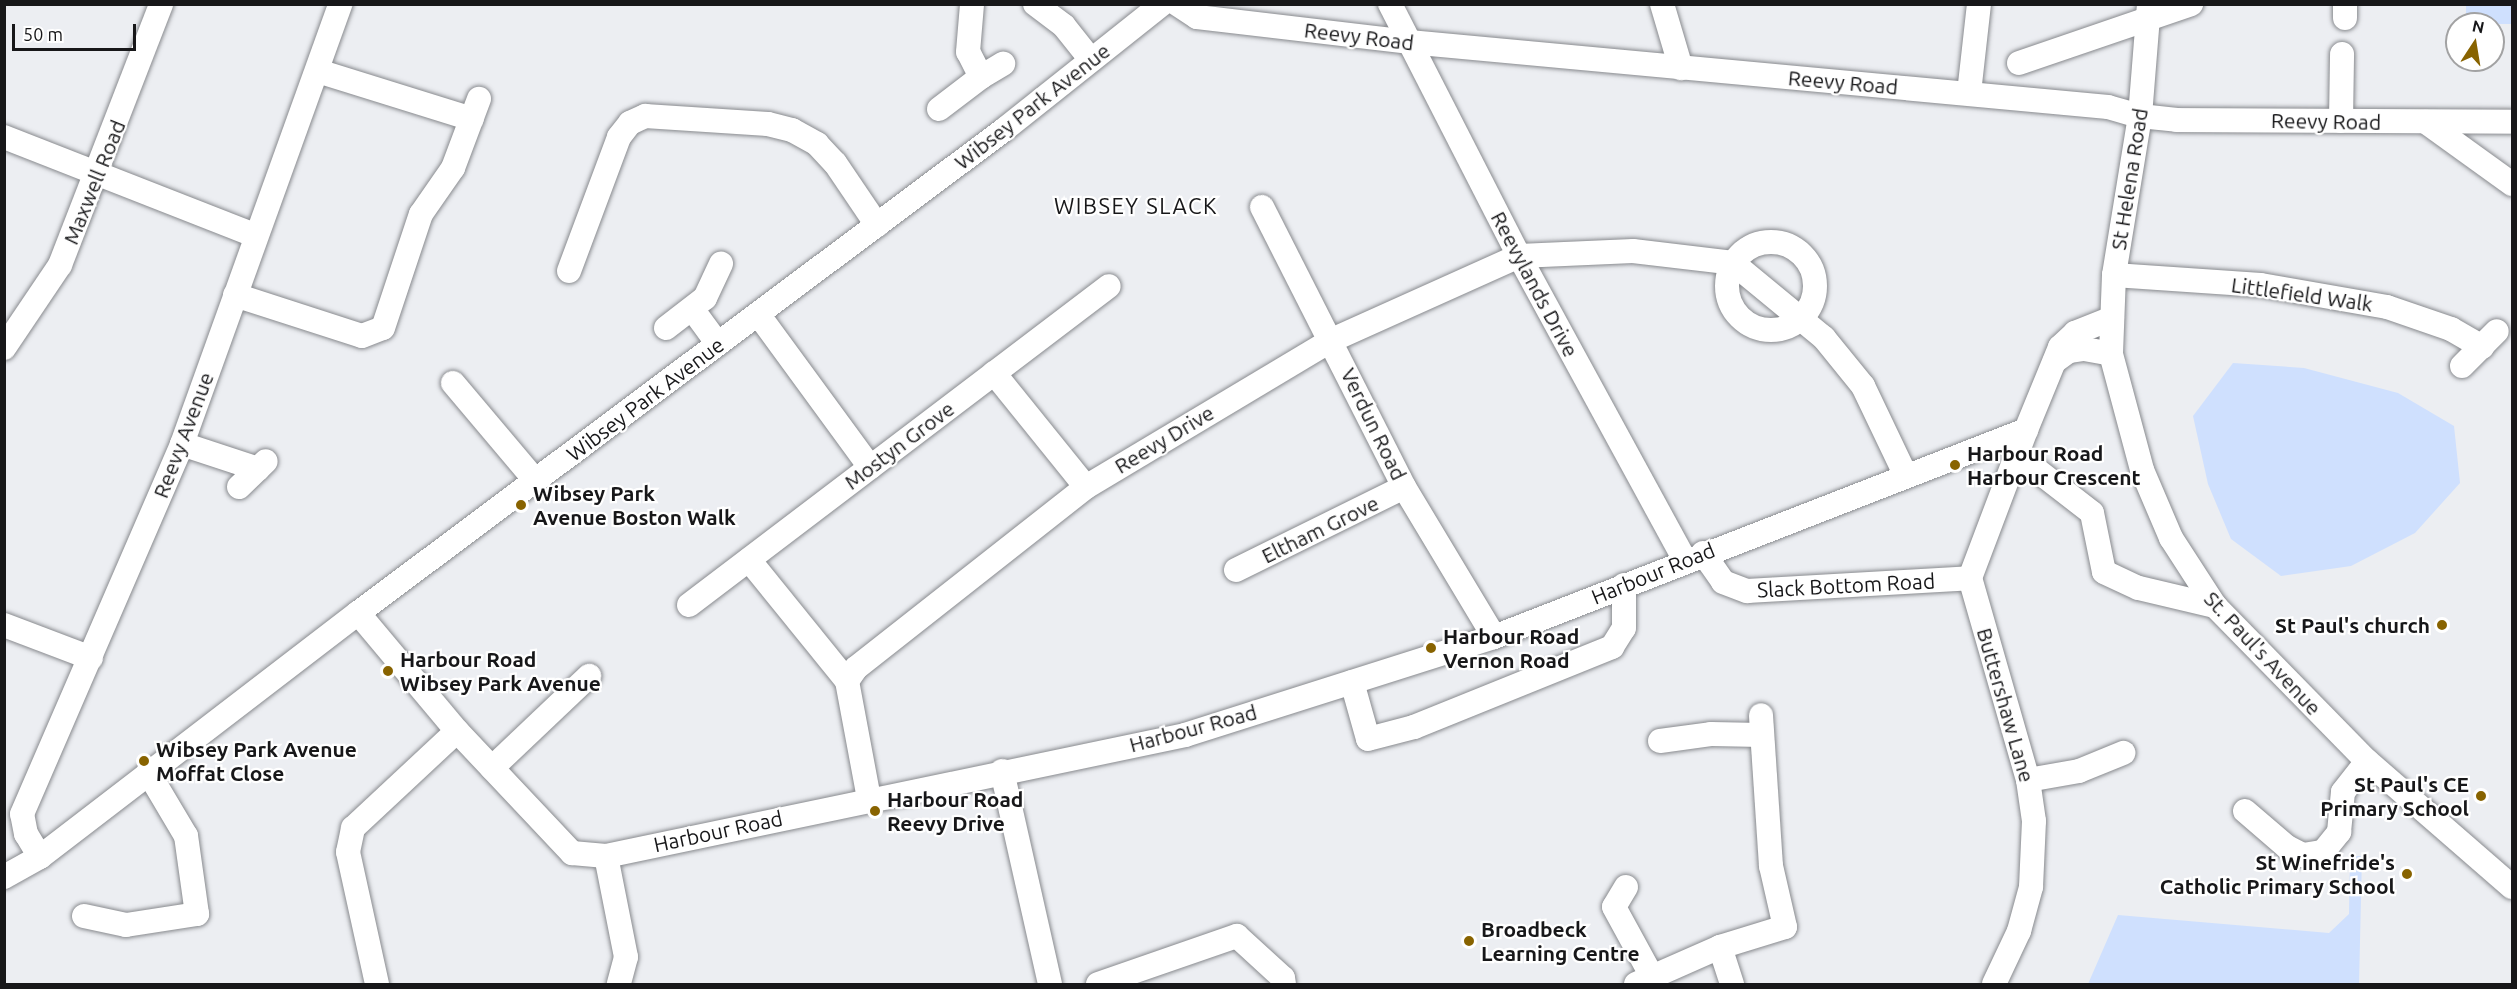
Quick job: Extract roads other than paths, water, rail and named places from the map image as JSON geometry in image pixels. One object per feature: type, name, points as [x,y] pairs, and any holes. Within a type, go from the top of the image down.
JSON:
[{"type":"street","name":"Maxwell Road","points":[[4,348],[60,265],[98,176],[161,4]]},
{"type":"street","name":"Reevy Avenue","points":[[40,856],[26,834],[22,814],[182,444],[254,235],[318,71],[340,4]]},
{"type":"street","points":[[972,4],[968,52],[981,78]]},
{"type":"street","points":[[1035,4],[1064,26],[1091,60]]},
{"type":"street","name":"Wibsey Park Avenue","points":[[4,877],[40,856],[358,613],[877,225],[1162,4]]},
{"type":"street","name":"Reevy Road","points":[[1177,4],[1197,17],[1409,42],[2108,107],[2140,116],[2512,122]]},
{"type":"street","name":"Reevylands Drive","points":[[1390,4],[1519,256],[1694,557]]},
{"type":"street","points":[[1662,4],[1681,68]]},
{"type":"street","points":[[1969,93],[1979,4]]},
{"type":"street","points":[[2019,63],[2149,13],[2191,4]]},
{"type":"street","name":"St Helena Road","points":[[2111,354],[2115,275],[2140,116],[2149,13]]},
{"type":"street","points":[[2341,121],[2342,54]]},
{"type":"street","points":[[939,109],[1003,64]]},
{"type":"street","points":[[235,295],[362,336],[375,334],[388,319],[421,214],[449,177],[475,109],[318,71]]},
{"type":"street","points":[[569,271],[619,137],[630,123],[645,116],[756,123],[792,130],[817,144],[835,163],[877,225]]},
{"type":"street","points":[[2426,122],[2512,184]]},
{"type":"street","points":[[4,137],[98,176],[254,235]]},
{"type":"street","name":"Verdun Road","points":[[1263,207],[1332,340],[1404,487],[1494,637]]},
{"type":"street","points":[[1764,243],[1786,244],[1799,252],[1809,263],[1815,285],[1811,307],[1802,319],[1790,327],[1769,330],[1749,325],[1738,316],[1727,291],[1733,263],[1743,252],[1764,243]]},
{"type":"street","points":[[1519,256],[1633,251],[1733,263],[1824,338],[1863,386],[1905,474]]},
{"type":"street","name":"Reevy Drive","points":[[847,681],[856,668],[1086,487],[1332,340],[1519,256]]},
{"type":"street","points":[[666,328],[693,310],[705,298],[721,264]]},
{"type":"street","name":"Littlefield Walk","points":[[2115,275],[2261,285],[2387,307],[2451,329],[2490,339],[2462,366]]},
{"type":"street","name":"Mostyn Grove","points":[[689,605],[1109,286]]},
{"type":"street","points":[[693,310],[718,344]]},
{"type":"street","points":[[758,314],[870,467]]},
{"type":"street","points":[[1970,578],[2016,454],[2060,347],[2075,333],[2112,318]]},
{"type":"street","points":[[2052,363],[2069,351],[2111,354]]},
{"type":"street","name":"St. Paul's Avenue","points":[[2111,354],[2142,470],[2171,538],[2214,606],[2367,761],[2512,887]]},
{"type":"street","points":[[994,373],[1086,487]]},
{"type":"street","points":[[453,383],[535,480]]},
{"type":"street","name":"Harbour Road","points":[[358,613],[457,730],[572,853],[606,856],[1002,771],[1185,735],[1494,637],[1905,474],[2026,429]]},
{"type":"street","points":[[182,444],[262,465],[239,487]]},
{"type":"street","points":[[2016,454],[2092,513],[2104,572],[2139,588],[2214,606]]},
{"type":"street","name":"Eltham Grove","points":[[1236,570],[1404,487]]},
{"type":"street","name":"Slack Bottom Road","points":[[1694,557],[1724,582],[1747,591],[1970,578]]},
{"type":"street","points":[[749,560],[847,681],[869,799]]},
{"type":"street","name":"Buttershaw Lane","points":[[1970,578],[2028,780],[2034,821],[2031,887],[2019,931],[1994,984]]},
{"type":"street","points":[[1352,682],[1368,739],[1414,727],[1612,647],[1624,628],[1624,585]]},
{"type":"street","points":[[4,625],[91,658]]},
{"type":"street","points":[[492,768],[589,676]]},
{"type":"street","points":[[1626,887],[1614,907],[1644,980],[1720,947],[1785,927],[1771,866],[1761,725],[1660,741]]},
{"type":"street","points":[[376,984],[348,852],[353,828],[457,730]]},
{"type":"street","points":[[2028,780],[2079,771],[2123,753]]},
{"type":"street","points":[[2245,811],[2287,847],[2302,855],[2324,852],[2339,832],[2343,792],[2367,761]]},
{"type":"street","points":[[1002,771],[1050,984]]},
{"type":"street","points":[[84,916],[126,925],[197,914],[186,836],[148,772]]},
{"type":"street","points":[[606,856],[626,957],[619,984]]},
{"type":"street","points":[[1098,984],[1237,936],[1282,978],[1284,984]]},
{"type":"street","points":[[1720,947],[1732,984]]},
{"type":"place","name":"Harbour Road Harbour Crescent","points":[[1955,465]]},
{"type":"place","name":"Wibsey Park Avenue Boston Walk","points":[[521,505]]},
{"type":"place","name":"St Paul's church","points":[[2442,625]]},
{"type":"place","name":"Harbour Road Vernon Road","points":[[1431,648]]},
{"type":"place","name":"Harbour Road Wibsey Park Avenue","points":[[388,671]]},
{"type":"place","name":"Wibsey Park Avenue Moffat Close","points":[[144,761]]},
{"type":"place","name":"St Paul's CE Primary School","points":[[2481,796]]},
{"type":"place","name":"Harbour Road Reevy Drive","points":[[875,811]]},
{"type":"place","name":"St Winefride's Catholic Primary School","points":[[2407,874]]},
{"type":"place","name":"Broadbeck Learning Centre","points":[[1469,941]]},
{"type":"district","name":"WIBSEY SLACK","points":[[1136,206]]}]
